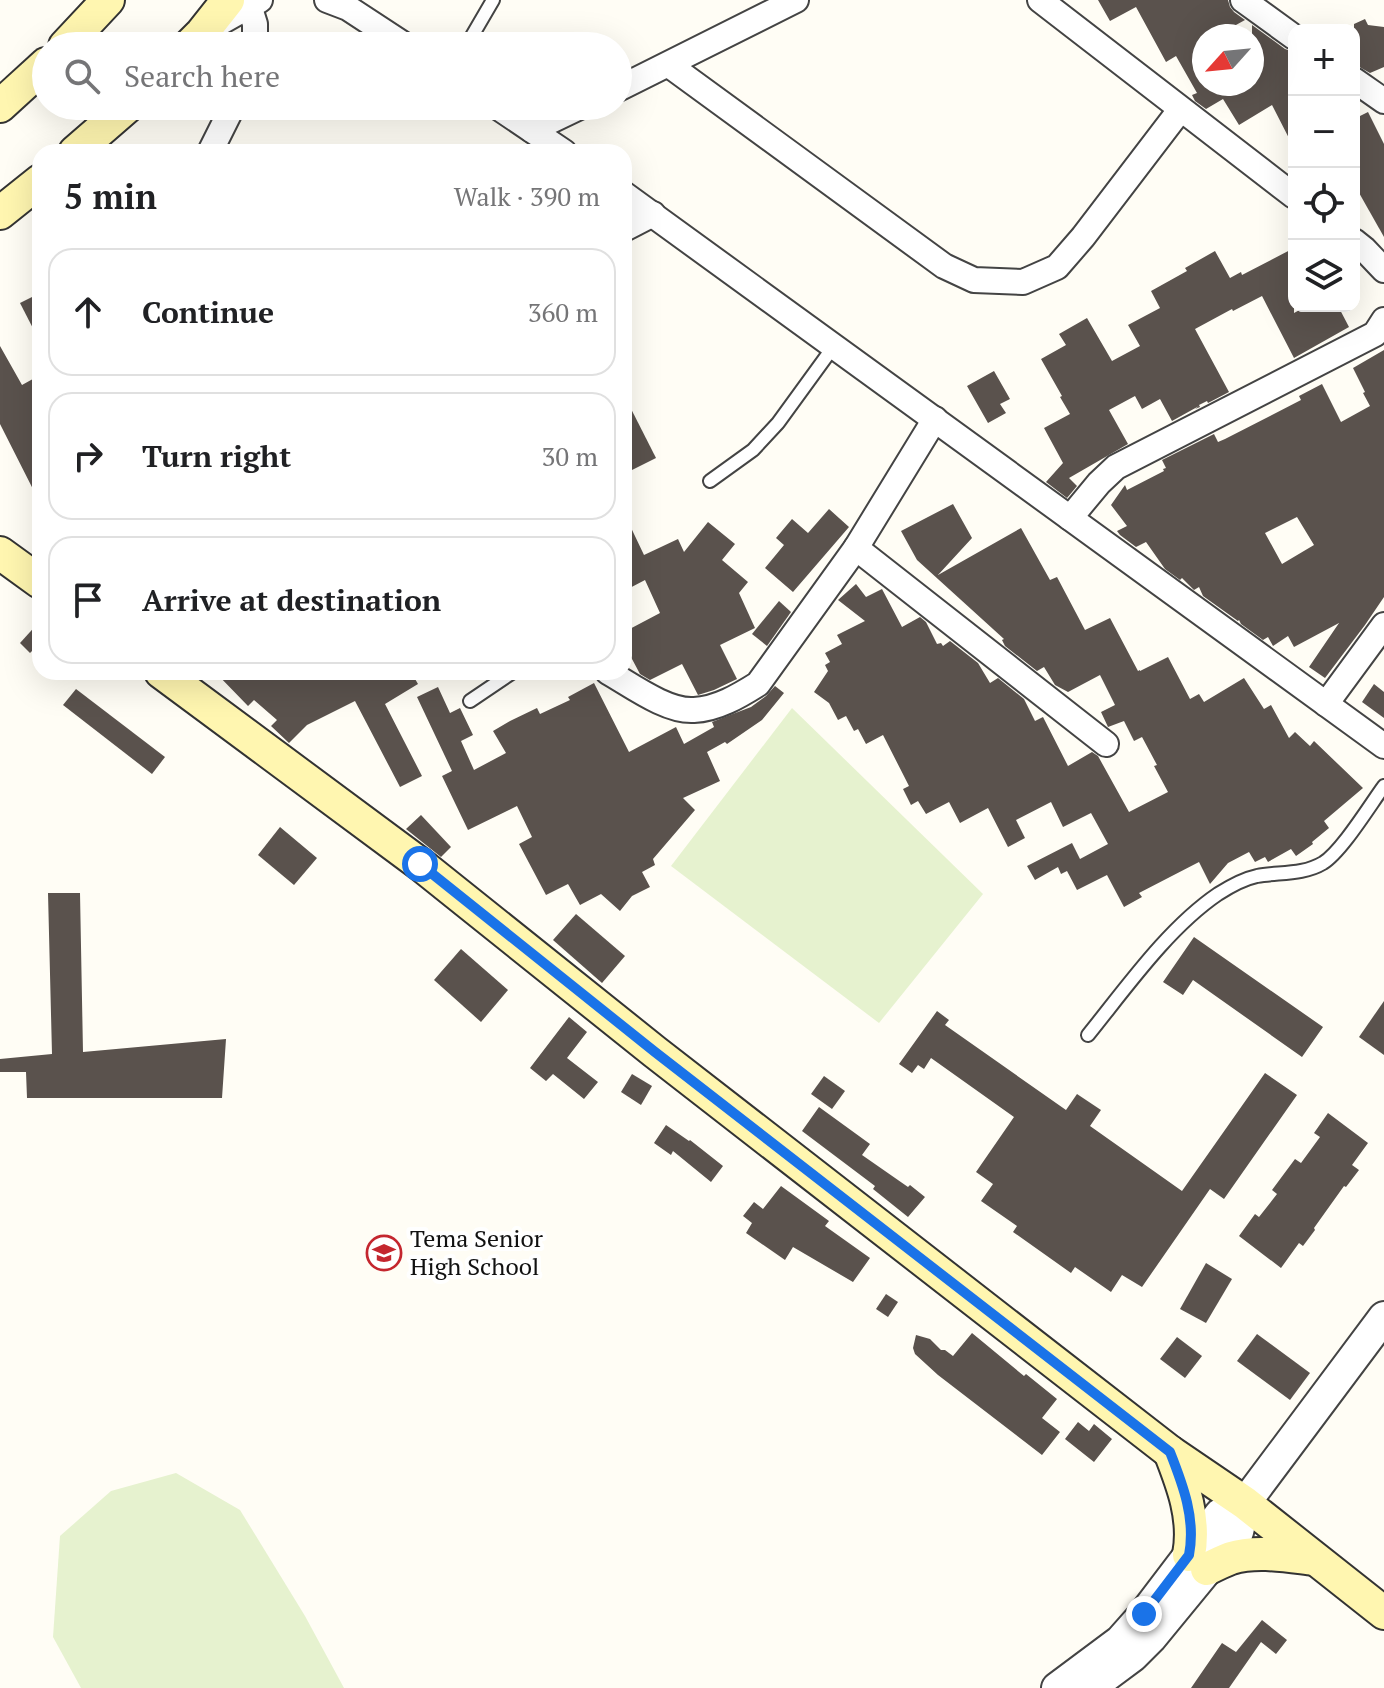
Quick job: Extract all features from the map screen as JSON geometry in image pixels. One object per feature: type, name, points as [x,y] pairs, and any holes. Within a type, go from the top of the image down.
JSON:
[{"type":"main road","points":[[78,32],[108,0]]},
{"type":"main road","points":[[207,32],[246,2]]},
{"type":"main road","points":[[0,106],[32,77]]},
{"type":"main road","points":[[84,144],[112,120]]},
{"type":"main road","points":[[0,213],[32,187]]},
{"type":"main road","points":[[0,553],[32,576]]},
{"type":"main road","points":[[172,680],[420,864],[655,1052],[1170,1452],[1245,1503],[1384,1613]]},
{"type":"main road","points":[[1170,1452],[1182,1481],[1191,1521],[1191,1543],[1198,1562],[1263,1554],[1314,1559]]},
{"type":"street","points":[[632,82],[795,0]]},
{"type":"street","points":[[1040,0],[1288,191]]},
{"type":"street","points":[[1243,0],[1288,33]]},
{"type":"street","points":[[246,2],[255,32]]},
{"type":"street","points":[[339,3],[384,32]]},
{"type":"street","points":[[669,65],[944,266],[974,280],[1023,282],[1057,267],[1180,110]]},
{"type":"street","points":[[1360,84],[1384,101]]},
{"type":"street","points":[[214,144],[226,120]]},
{"type":"street","points":[[517,120],[552,144]]},
{"type":"street","points":[[532,130],[553,120]]},
{"type":"street","points":[[632,200],[1384,746]]},
{"type":"street","points":[[632,225],[653,214]]},
{"type":"street","points":[[1360,247],[1384,270]]},
{"type":"street","points":[[1070,518],[1116,467],[1375,334],[1384,320]]},
{"type":"street","points":[[622,680],[668,706],[693,711],[736,698],[758,684],[856,548],[935,419]]},
{"type":"street","points":[[856,548],[1106,744]]},
{"type":"street","points":[[1326,704],[1384,625]]},
{"type":"street","points":[[1069,1687],[1120,1641],[1198,1562],[1238,1532],[1245,1503],[1384,1317]]},
{"type":"street","points":[[1069,1687],[1133,1656],[1151,1638],[1198,1562]]},
{"type":"street","points":[[1130,1688],[1133,1656]]},
{"type":"lane","points":[[475,32],[493,0]]},
{"type":"lane","points":[[710,481],[753,450],[770,432],[834,346]]},
{"type":"lane","points":[[470,701],[501,680]]},
{"type":"lane","points":[[1088,1035],[1188,918],[1237,883],[1256,877],[1298,872],[1322,864],[1336,851],[1384,786]]},
{"type":"green space","points":[[792,708],[983,894],[879,1023],[671,866]]},
{"type":"green space","points":[[176,1473],[240,1510],[305,1616],[344,1688],[81,1688],[53,1637],[60,1536],[111,1491]]},
{"type":"building","points":[[1098,0],[1228,0],[1234,12],[1245,20],[1238,24],[1192,24],[1192,84],[1176,56],[1166,62],[1136,7],[1110,21]]},
{"type":"building","points":[[1365,19],[1368,25],[1384,27],[1384,67],[1370,73],[1360,67],[1360,24],[1354,24]]},
{"type":"building","points":[[1264,34],[1288,50],[1288,136],[1272,105],[1239,125],[1223,99],[1206,109],[1192,96],[1264,96]]},
{"type":"building","points":[[1368,112],[1384,144],[1384,237],[1360,195],[1360,116]]},
{"type":"building","points":[[1215,251],[1230,278],[1241,272],[1242,275],[1288,251],[1288,312],[1341,312],[1349,327],[1294,358],[1262,296],[1232,309],[1195,329],[1229,392],[1172,421],[1160,399],[1142,409],[1135,396],[1109,410],[1128,444],[1069,478],[1077,486],[1067,498],[1046,482],[1063,463],[1044,428],[1070,414],[1041,359],[1066,345],[1059,334],[1087,318],[1112,361],[1140,346],[1128,325],[1160,308],[1151,291],[1187,271],[1185,268]]},
{"type":"building","points":[[32,297],[32,326],[20,303]]},
{"type":"building","points":[[0,346],[22,385],[32,379],[32,487],[0,424]]},
{"type":"building","points":[[1384,350],[1384,597],[1325,678],[1309,667],[1339,623],[1294,647],[1288,636],[1273,646],[1268,637],[1263,640],[1203,596],[1199,587],[1194,590],[1182,578],[1180,580],[1165,569],[1146,542],[1136,547],[1120,535],[1117,531],[1127,526],[1111,505],[1125,485],[1127,490],[1164,471],[1166,468],[1162,460],[1214,434],[1218,442],[1225,439],[1301,400],[1299,396],[1322,384],[1341,422],[1370,406],[1353,368]],"holes":[[[1297,517],[1314,545],[1282,564],[1265,533]]]},
{"type":"building","points":[[994,371],[1010,399],[1000,404],[1006,413],[988,423],[967,386]]},
{"type":"building","points":[[632,411],[656,458],[632,470]]},
{"type":"building","points":[[953,504],[972,538],[938,575],[1021,528],[1050,580],[1057,577],[1085,630],[1110,618],[1138,671],[1168,657],[1190,699],[1199,694],[1204,702],[1244,678],[1264,709],[1271,705],[1289,738],[1295,732],[1310,746],[1314,741],[1363,788],[1324,821],[1329,828],[1296,856],[1291,849],[1268,862],[1265,857],[1255,862],[1249,852],[1228,863],[1210,884],[1199,862],[1139,893],[1142,897],[1124,907],[1107,875],[1077,890],[1067,871],[1061,874],[1058,867],[1035,880],[1027,866],[1072,843],[1080,859],[1108,844],[1091,813],[1063,827],[1051,802],[1016,820],[1025,838],[1008,847],[988,808],[960,823],[949,802],[926,814],[918,801],[911,805],[903,789],[909,786],[883,735],[866,744],[846,716],[838,720],[829,703],[814,692],[828,671],[825,665],[830,662],[825,653],[842,644],[837,635],[865,621],[838,600],[856,584],[866,597],[882,589],[902,627],[920,617],[926,622],[937,644],[943,646],[950,641],[978,663],[990,683],[998,678],[1024,699],[1035,721],[1043,717],[1068,766],[1092,752],[1098,756],[1129,812],[1168,792],[1142,737],[1134,741],[1124,721],[1108,727],[1101,712],[1115,705],[1100,675],[1068,692],[1055,685],[1044,667],[1037,671],[1005,646],[1004,639],[917,560],[901,531]]},
{"type":"building","points":[[829,509],[849,527],[793,592],[765,568],[784,545],[776,538],[792,519],[808,533]]},
{"type":"building","points":[[708,522],[735,544],[722,560],[748,582],[739,593],[755,628],[720,645],[737,679],[698,695],[682,664],[650,680],[640,674],[632,659],[632,628],[660,613],[645,580],[632,587],[632,530],[644,555],[678,539],[684,552]]},
{"type":"building","points":[[779,601],[791,612],[767,646],[752,634]]},
{"type":"building","points":[[32,630],[32,651],[30,653],[20,643]]},
{"type":"building","points":[[223,680],[416,680],[418,684],[385,704],[422,776],[400,787],[355,701],[307,725],[289,743],[271,726],[277,720],[254,700],[248,706]]},
{"type":"building","points":[[594,683],[629,752],[676,727],[684,744],[714,727],[712,722],[751,707],[775,686],[784,693],[762,720],[727,744],[725,742],[707,752],[720,781],[683,798],[695,810],[653,859],[655,865],[642,872],[650,887],[632,896],[620,911],[601,894],[580,905],[568,884],[546,895],[519,844],[532,837],[517,806],[468,830],[442,776],[452,771],[417,697],[438,687],[450,713],[460,708],[473,735],[461,741],[474,770],[506,753],[493,731],[537,708],[540,714],[570,700],[568,697]]},
{"type":"building","points":[[1374,684],[1384,692],[1384,718],[1362,702]]},
{"type":"building","points":[[76,689],[165,757],[152,774],[63,705]]},
{"type":"building","points":[[421,815],[451,847],[441,857],[406,829]]},
{"type":"building","points":[[280,827],[317,858],[294,885],[258,855]]},
{"type":"building","points":[[48,893],[80,893],[83,1052],[226,1039],[222,1098],[27,1098],[26,1072],[0,1072],[0,1059],[52,1054]]},
{"type":"building","points":[[576,914],[625,956],[602,983],[553,940]]},
{"type":"building","points":[[1194,937],[1323,1027],[1302,1057],[1193,980],[1183,995],[1163,982]]},
{"type":"building","points":[[461,949],[508,990],[481,1022],[434,980]]},
{"type":"building","points":[[1384,1001],[1384,1055],[1359,1037]]},
{"type":"building","points":[[937,1011],[949,1020],[945,1025],[1066,1110],[1077,1094],[1101,1110],[1090,1126],[1182,1191],[1265,1073],[1297,1095],[1224,1199],[1210,1189],[1142,1287],[1122,1275],[1111,1292],[1075,1267],[1071,1273],[1013,1232],[1017,1226],[981,1201],[993,1184],[976,1172],[1014,1117],[931,1058],[924,1069],[918,1065],[912,1073],[899,1064]]},
{"type":"building","points":[[569,1017],[587,1032],[567,1058],[598,1082],[584,1099],[553,1074],[546,1081],[530,1068]]},
{"type":"building","points":[[632,1074],[652,1086],[641,1105],[621,1092]]},
{"type":"building","points":[[824,1076],[845,1091],[832,1109],[811,1094]]},
{"type":"building","points":[[819,1107],[870,1144],[862,1155],[925,1197],[908,1217],[873,1189],[875,1186],[802,1131]]},
{"type":"building","points":[[1328,1113],[1368,1143],[1352,1165],[1359,1170],[1344,1186],[1303,1246],[1299,1243],[1281,1268],[1239,1236],[1255,1214],[1259,1217],[1277,1194],[1272,1190],[1295,1159],[1301,1163],[1320,1137],[1314,1133]]},
{"type":"building","points":[[666,1125],[723,1166],[711,1182],[673,1151],[671,1155],[654,1143]]},
{"type":"building","points":[[781,1186],[829,1221],[825,1226],[870,1258],[853,1282],[793,1247],[785,1260],[746,1233],[752,1223],[743,1216],[754,1202],[763,1209]]},
{"type":"building","points":[[1206,1263],[1232,1279],[1206,1323],[1180,1309]]},
{"type":"building","points":[[886,1294],[898,1302],[888,1317],[876,1309]]},
{"type":"building","points":[[972,1333],[1057,1399],[1042,1418],[1060,1432],[1042,1455],[938,1375],[915,1354],[913,1348],[916,1335],[930,1339],[953,1356]]},
{"type":"building","points":[[1257,1334],[1310,1373],[1290,1400],[1237,1361]]},
{"type":"building","points":[[1177,1337],[1202,1356],[1185,1378],[1160,1359]]},
{"type":"building","points":[[1078,1422],[1089,1431],[1094,1424],[1112,1439],[1094,1462],[1065,1439]]},
{"type":"building","points":[[1262,1620],[1287,1640],[1276,1654],[1261,1642],[1229,1688],[1191,1688],[1222,1643],[1236,1652]]},
{"type":"place","name":"Tema Senior High School","points":[[384,1253]]},
{"type":"route","points":[[420,864],[655,1052],[1170,1452],[1187,1499],[1191,1543],[1189,1555],[1144,1614]]}]
